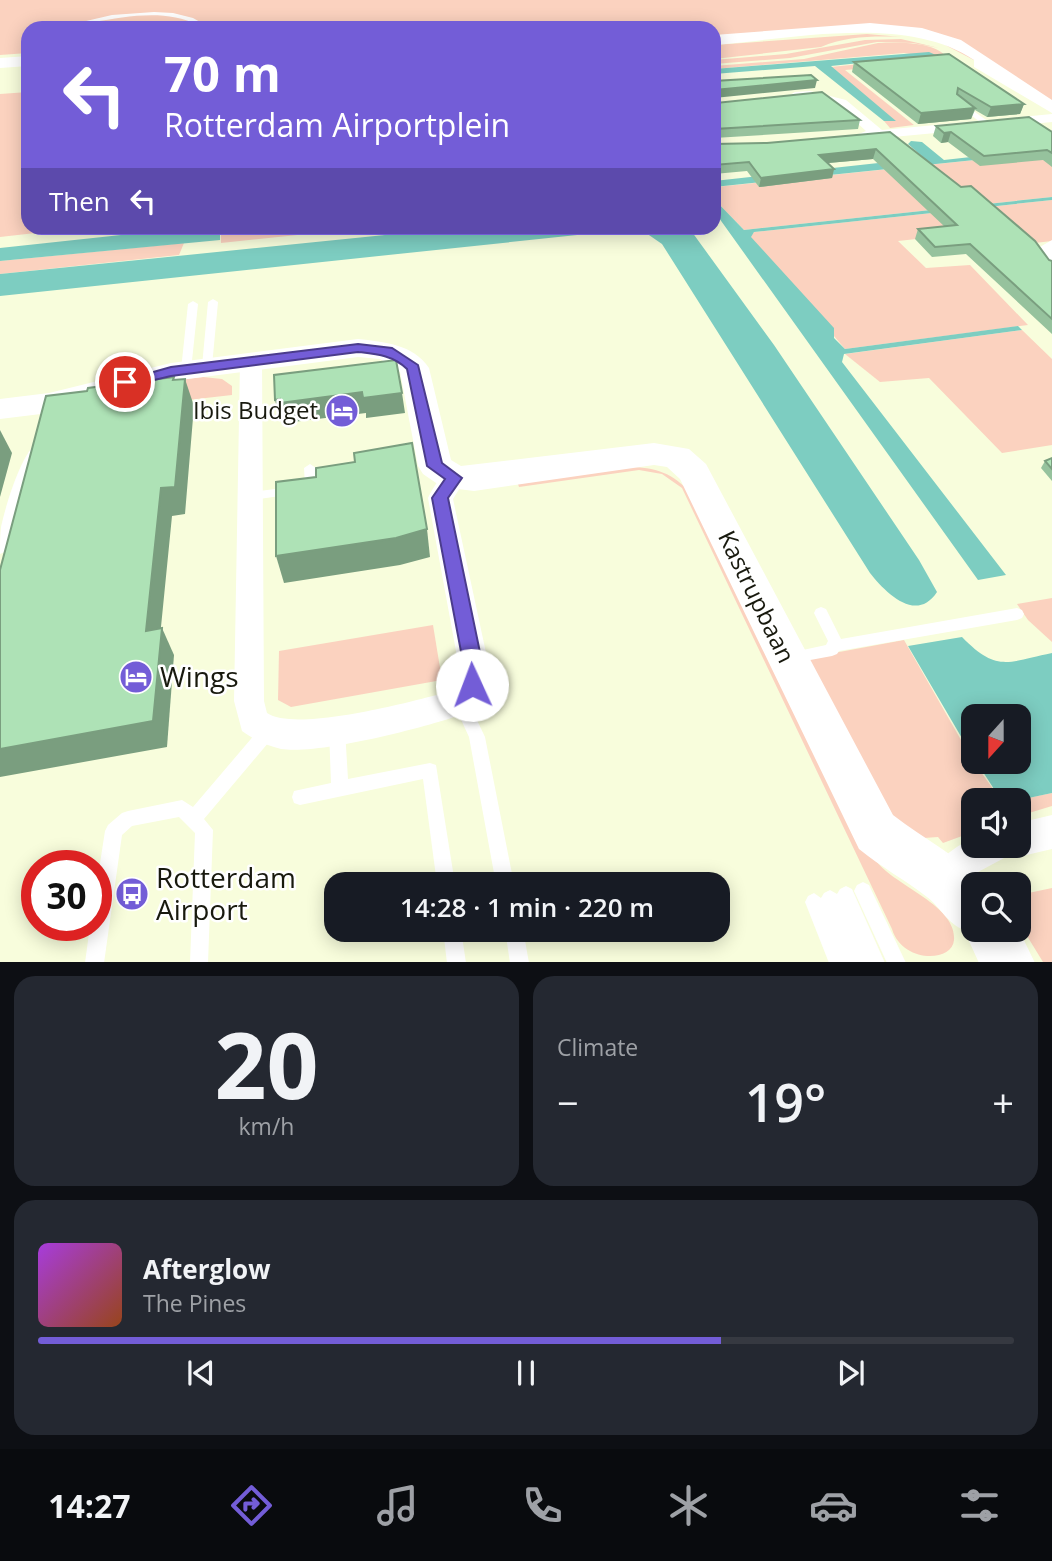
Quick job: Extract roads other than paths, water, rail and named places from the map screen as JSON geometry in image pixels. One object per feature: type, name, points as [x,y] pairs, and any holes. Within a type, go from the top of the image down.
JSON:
[{"type":"main road","points":[[0,408],[45,418],[197,368],[358,348],[388,351],[414,368],[435,466],[454,478]]},
{"type":"main road","name":"Kastrupbaan","points":[[454,478],[474,479],[654,454],[677,457],[694,472],[876,832],[960,894]]},
{"type":"main road","points":[[997,942],[1008,962]]},
{"type":"street","points":[[721,40],[856,30],[892,32],[932,40],[955,48],[998,72],[1052,108]]},
{"type":"street","points":[[0,61],[21,60]]},
{"type":"street","points":[[775,98],[822,94],[832,97],[878,134]]},
{"type":"street","points":[[840,138],[1052,118]]},
{"type":"street","points":[[1052,244],[1042,251],[1052,264]]},
{"type":"street","points":[[251,361],[253,496],[249,701],[253,721],[268,732],[286,735],[461,702],[472,685],[473,662],[440,498],[454,478]]},
{"type":"street","points":[[1031,837],[1052,832]]},
{"type":"street","points":[[960,894],[966,860],[970,858]]},
{"type":"lane","points":[[96,21],[128,15],[184,17],[193,21]]},
{"type":"lane","points":[[957,102],[988,124]]},
{"type":"lane","points":[[197,368],[213,302]]},
{"type":"lane","points":[[193,304],[197,368]]},
{"type":"lane","points":[[0,550],[29,459],[37,451],[45,418]]},
{"type":"lane","points":[[253,496],[311,488],[310,468]]},
{"type":"lane","points":[[787,659],[832,650],[835,641],[821,614]]},
{"type":"lane","points":[[833,646],[1017,614]]},
{"type":"lane","points":[[461,702],[477,737],[503,872]]},
{"type":"lane","points":[[337,727],[340,789]]},
{"type":"lane","points":[[194,818],[268,732]]},
{"type":"lane","points":[[300,797],[430,770],[444,872]]},
{"type":"lane","points":[[94,962],[114,831],[128,819],[182,808],[204,830],[199,962]]},
{"type":"lane","points":[[838,897],[839,962]]},
{"type":"lane","points":[[838,897],[858,962]]},
{"type":"lane","points":[[838,897],[876,962]]},
{"type":"lane","points":[[838,897],[897,962]]},
{"type":"lane","points":[[454,942],[457,962]]},
{"type":"lane","points":[[516,942],[520,962]]},
{"type":"water","points":[[929,52],[936,55],[831,66],[896,121],[884,121],[815,66],[721,73],[721,68]]},
{"type":"water","points":[[911,141],[922,142],[944,160],[1052,148],[1052,152],[721,186],[721,180],[924,158],[908,144]]},
{"type":"water","points":[[1052,197],[1052,200],[754,232],[751,237],[834,328],[834,338],[845,349],[1018,326],[1022,330],[844,354],[842,362],[1006,575],[978,580],[721,221],[721,206],[744,230]]},
{"type":"water","points":[[121,235],[220,235],[220,240],[0,261],[0,248]]},
{"type":"water","points":[[385,235],[578,235],[0,296],[0,274]]},
{"type":"water","points":[[649,235],[694,235],[774,345],[919,560],[937,592],[929,601],[920,605],[901,602],[870,573],[662,244]]},
{"type":"water","points":[[962,637],[985,656],[1004,662],[1052,653],[1052,793],[1031,797],[1031,788],[993,788],[984,774],[1031,774],[1031,704],[961,704],[961,737],[908,646]]},
{"type":"place","name":"Ibis Budget","points":[[342,411]]},
{"type":"place","name":"Wings","points":[[136,677]]},
{"type":"place","name":"Rotterdam Airport","points":[[132,894]]}]
